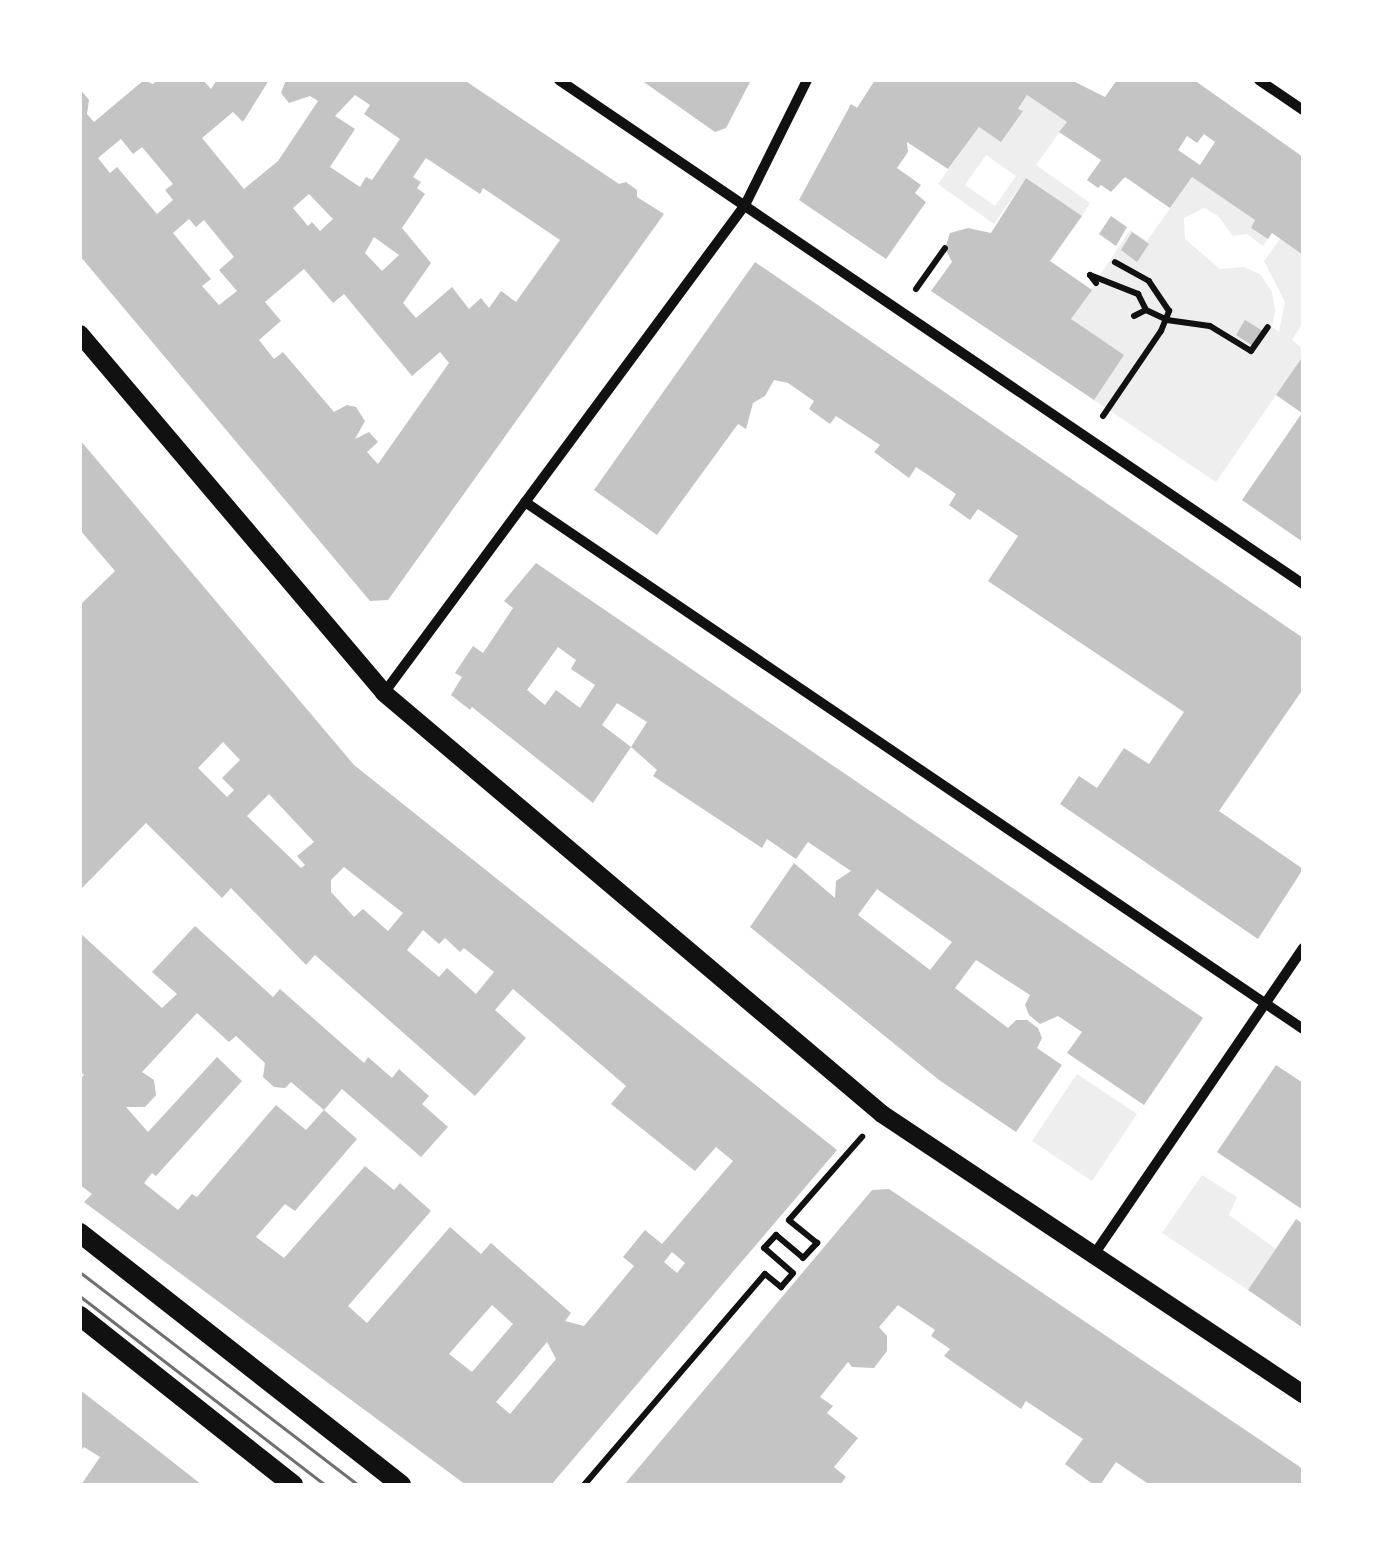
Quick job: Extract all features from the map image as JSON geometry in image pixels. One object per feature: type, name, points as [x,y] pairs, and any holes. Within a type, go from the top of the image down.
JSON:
[{"type":"main road","points":[[80,1233],[388,1482]]},
{"type":"main road","points":[[80,1316],[293,1485]]},
{"type":"street","points":[[560,80],[1303,584]]},
{"type":"street","points":[[384,692],[745,204],[807,80]]},
{"type":"street","points":[[1259,80],[1303,110]]},
{"type":"street","points":[[80,334],[384,692],[882,1114],[1303,1394]]},
{"type":"street","points":[[526,502],[1303,1029]]},
{"type":"street","points":[[1094,1256],[1303,948]]},
{"type":"path","points":[[928,272],[944,248]]},
{"type":"path","points":[[1088,438],[1167,320],[1169,310],[1158,290],[1116,262]]},
{"type":"path","points":[[1097,282],[1138,294],[1146,310],[1167,320],[1210,326],[1252,352],[1268,327]]},
{"type":"path","points":[[1134,316],[1146,310]]},
{"type":"path","points":[[584,1485],[766,1274],[781,1287],[793,1272],[764,1248],[776,1235],[804,1258],[817,1243],[789,1220],[882,1114]]},
{"type":"shaded area","points":[[1027,95],[1067,122],[1036,165],[1090,203],[1082,216],[1026,178],[994,224],[938,184],[979,127],[1001,141]],"holes":[[[986,155],[1016,176],[995,206],[965,185]]]},
{"type":"shaded area","points":[[1192,177],[1255,220],[1251,228],[1268,239],[1263,246],[1247,234],[1233,236],[1218,216],[1204,208],[1184,218],[1185,239],[1220,269],[1244,267],[1260,274],[1272,292],[1272,327],[1279,332],[1285,302],[1264,261],[1280,239],[1303,255],[1303,323],[1292,340],[1303,349],[1303,356],[1216,482],[1094,400],[1071,319],[1130,230],[1147,241]]},
{"type":"shaded area","points":[[1077,1074],[1137,1114],[1092,1181],[1032,1141]]},
{"type":"shaded area","points":[[1202,1175],[1237,1197],[1229,1215],[1276,1249],[1248,1290],[1162,1233]]},
{"type":"building","points":[[144,80],[153,84],[158,80],[203,80],[211,89],[217,80],[269,80],[243,122],[233,112],[202,138],[244,189],[278,161],[318,101],[310,96],[289,103],[281,93],[286,80],[464,80],[619,184],[626,182],[637,190],[637,197],[664,214],[388,600],[370,601],[80,256],[80,89],[89,100],[87,114],[94,122]],"holes":[[[355,95],[370,105],[364,114],[400,139],[372,180],[366,177],[360,187],[330,167],[355,129],[335,116]],[[121,139],[133,154],[142,147],[173,184],[165,190],[173,200],[157,214],[117,167],[110,173],[98,158]],[[426,158],[480,194],[483,188],[560,240],[516,302],[501,291],[489,308],[481,298],[469,309],[452,287],[416,318],[403,303],[431,263],[402,228],[425,194],[417,188],[421,182],[413,177]],[[309,194],[333,219],[320,231],[312,222],[308,226],[293,208]],[[189,219],[196,227],[204,220],[234,257],[219,270],[237,291],[219,305],[202,286],[211,279],[173,233]],[[374,237],[399,255],[382,271],[365,253]],[[304,269],[333,303],[344,294],[412,376],[440,352],[449,363],[378,464],[367,452],[378,442],[369,432],[355,439],[365,421],[356,407],[347,405],[334,412],[283,352],[274,359],[259,340],[281,321],[265,302]]]},
{"type":"building","points":[[641,80],[751,80],[726,128],[715,132]]},
{"type":"building","points":[[875,80],[1071,80],[1105,97],[1117,80],[1194,80],[1303,157],[1303,255],[1272,233],[1268,239],[1251,228],[1255,220],[1192,177],[1170,208],[1125,177],[1111,192],[1101,185],[1098,188],[1087,180],[1101,160],[1059,132],[1067,122],[1027,95],[1018,109],[1023,111],[1001,142],[979,127],[948,169],[907,142],[908,152],[897,168],[921,185],[915,193],[926,202],[886,259],[799,200],[851,104],[857,108]],"holes":[[[1204,134],[1215,142],[1200,165],[1178,150],[1187,136],[1197,143]]]},
{"type":"building","points":[[1026,178],[1082,216],[1050,261],[1092,290],[1071,319],[1124,355],[1094,400],[931,291],[952,262],[945,248],[950,233],[968,228],[991,233]]},
{"type":"building","points":[[1111,216],[1127,227],[1116,246],[1099,234]]},
{"type":"building","points":[[1132,232],[1149,244],[1137,262],[1121,250]]},
{"type":"building","points":[[755,262],[1303,638],[1303,689],[1219,811],[1303,869],[1258,939],[1060,804],[1079,776],[1097,788],[1124,748],[1149,764],[1184,712],[988,581],[1018,536],[978,509],[970,520],[949,505],[956,494],[916,467],[909,478],[874,452],[880,445],[836,416],[830,424],[809,409],[814,401],[788,383],[774,380],[765,396],[753,403],[746,429],[738,424],[657,535],[594,490]]},
{"type":"building","points":[[1245,320],[1263,331],[1253,346],[1236,335]]},
{"type":"building","points":[[1303,356],[1303,542],[1242,500],[1302,413],[1276,395]]},
{"type":"building","points":[[80,440],[354,765],[837,1150],[551,1485],[466,1485],[84,1202],[92,1194],[80,1185],[80,1079],[84,1075],[80,1071],[80,933],[162,1008],[177,994],[152,972],[195,926],[273,997],[280,989],[364,1063],[368,1057],[392,1078],[399,1069],[429,1096],[422,1104],[448,1127],[421,1157],[342,1089],[324,1110],[357,1139],[295,1211],[285,1204],[256,1237],[284,1258],[365,1166],[394,1190],[400,1183],[431,1211],[348,1306],[367,1323],[450,1227],[481,1254],[491,1243],[571,1313],[565,1321],[584,1326],[634,1266],[623,1257],[645,1230],[662,1244],[733,1161],[716,1147],[695,1171],[611,1104],[626,1086],[513,989],[495,1010],[526,1038],[475,1096],[315,955],[306,965],[231,888],[222,898],[146,823],[80,890],[80,605],[115,571],[80,530]],"holes":[[[223,742],[240,760],[222,778],[234,790],[227,797],[198,768]],[[269,794],[314,842],[297,856],[305,865],[301,868],[247,816]],[[344,867],[403,913],[388,931],[363,909],[354,917],[331,892],[331,880]],[[423,930],[439,944],[445,938],[460,952],[464,948],[494,972],[476,994],[447,968],[439,977],[407,950]],[[197,1013],[229,1042],[236,1036],[265,1063],[263,1077],[274,1087],[285,1088],[291,1082],[324,1110],[306,1130],[276,1105],[197,1197],[192,1194],[178,1210],[144,1183],[152,1173],[156,1176],[242,1081],[217,1057],[148,1132],[126,1107],[145,1107],[156,1095],[154,1080],[142,1072]],[[672,1252],[685,1263],[677,1273],[664,1262]],[[492,1305],[513,1324],[472,1372],[449,1354]],[[547,1342],[556,1359],[510,1414],[496,1402]]]},
{"type":"building","points":[[536,563],[1203,1018],[1144,1105],[1067,1053],[1082,1032],[1058,1016],[1040,1024],[1029,1015],[1025,1005],[1030,995],[976,960],[955,988],[1008,1028],[1016,1020],[1027,1020],[1038,1028],[1042,1038],[1037,1048],[1062,1065],[1016,1132],[939,1080],[750,927],[794,863],[835,898],[836,881],[851,871],[808,842],[796,859],[767,839],[762,848],[653,776],[657,770],[631,747],[593,803],[472,707],[470,710],[451,695],[462,677],[455,673],[473,646],[483,653],[513,608],[504,601]],"holes":[[[558,647],[576,660],[571,669],[595,685],[580,708],[556,690],[545,705],[527,690]],[[617,703],[647,722],[631,747],[602,725]],[[877,889],[952,942],[930,970],[858,915]]]},
{"type":"building","points":[[1276,1065],[1303,1083],[1303,1210],[1217,1152]]},
{"type":"building","points":[[889,1189],[1303,1469],[1303,1485],[1150,1485],[1116,1462],[1100,1485],[1094,1485],[1065,1464],[1083,1439],[1026,1401],[1021,1409],[944,1356],[950,1349],[931,1336],[935,1330],[898,1305],[879,1327],[887,1336],[887,1351],[874,1368],[852,1367],[848,1362],[820,1397],[833,1406],[827,1413],[858,1438],[834,1467],[846,1477],[840,1485],[624,1485],[872,1190]]},
{"type":"building","points":[[1296,1219],[1303,1224],[1303,1328],[1248,1290]]},
{"type":"building","points":[[80,1390],[202,1485],[81,1485],[100,1457],[84,1447],[80,1452]]},
{"type":"tram line","points":[[80,1272],[359,1485]]},
{"type":"tram line","points":[[80,1296],[325,1485]]}]
